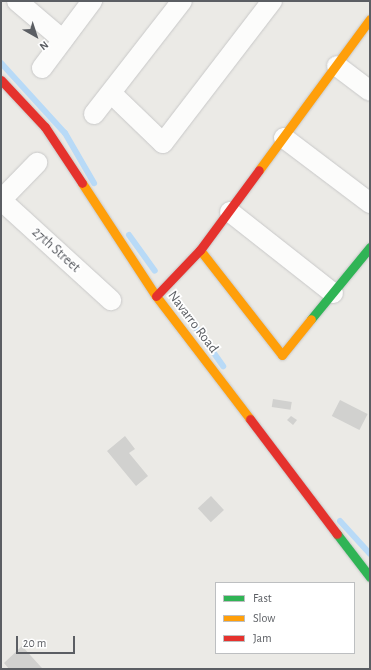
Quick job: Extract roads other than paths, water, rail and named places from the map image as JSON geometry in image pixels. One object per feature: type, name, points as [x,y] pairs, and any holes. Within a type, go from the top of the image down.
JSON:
[{"type":"street","points":[[17,1],[63,40]]},
{"type":"street","points":[[42,68],[92,1]]},
{"type":"street","points":[[94,114],[182,1]]},
{"type":"street","points":[[111,93],[163,143],[272,1]]},
{"type":"street","points":[[156,296],[200,250],[230,212],[370,20]]},
{"type":"street","points":[[337,66],[370,91]]},
{"type":"street","name":"Navarro Road","points":[[1,80],[45,128],[156,296],[370,577]]},
{"type":"street","points":[[284,138],[370,204]]},
{"type":"street","points":[[1,200],[37,163]]},
{"type":"street","name":"27th Street","points":[[1,200],[111,300]]},
{"type":"street","points":[[230,212],[333,293]]},
{"type":"street","points":[[200,250],[279,354],[287,350],[370,247]]},
{"type":"waterway","points":[[1,63],[65,133],[94,183]]},
{"type":"waterway","points":[[129,235],[155,271]]},
{"type":"waterway","points":[[177,301],[223,366]]},
{"type":"waterway","points":[[340,521],[370,554]]}]
